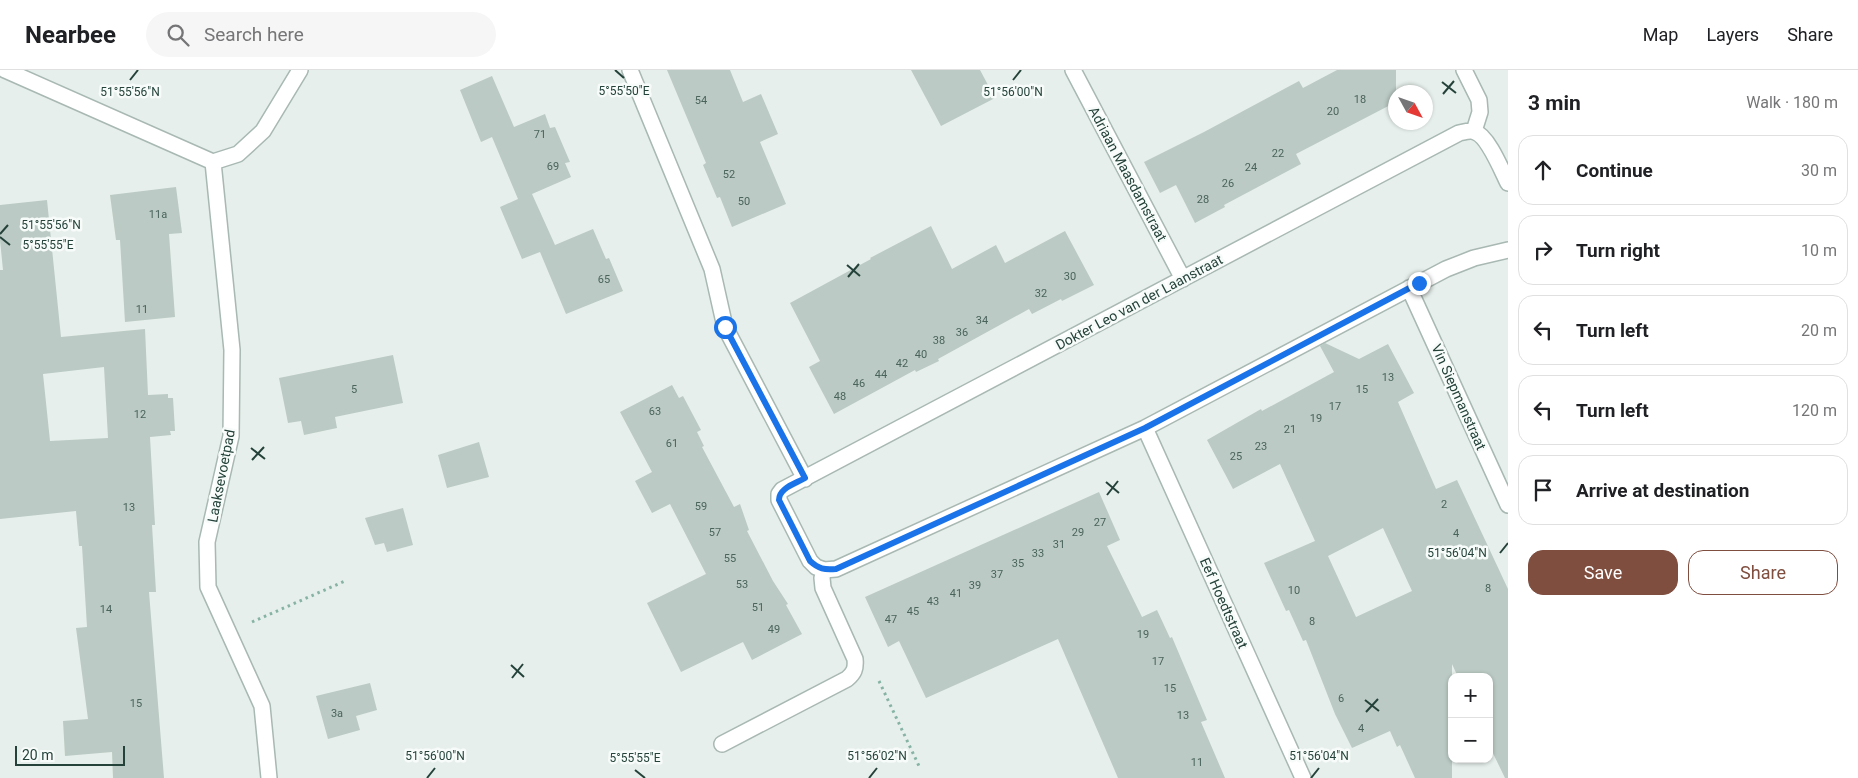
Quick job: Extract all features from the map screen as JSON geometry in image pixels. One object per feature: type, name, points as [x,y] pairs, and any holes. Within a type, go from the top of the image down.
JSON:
[{"type":"street","points":[[5,70],[213,162],[238,154],[263,131],[300,70]]},
{"type":"street","points":[[630,70],[712,269],[725,327],[805,478]]},
{"type":"street","name":"Adriaan Maasdamstraat","points":[[1073,70],[1183,279]]},
{"type":"street","points":[[1464,70],[1479,100],[1480,112],[1474,131],[1486,141],[1508,183]]},
{"type":"street","name":"Dokter Leo van der Laanstraat","points":[[824,570],[816,567],[810,561],[779,500],[779,494],[782,490],[1459,133],[1474,131]]},
{"type":"street","name":"Laaksevoetpad","points":[[213,162],[232,350],[231,436],[207,542],[208,587],[262,706],[269,778]]},
{"type":"street","points":[[722,744],[847,679],[854,673],[856,667],[855,659],[823,588],[822,578],[824,570],[836,569],[1145,428],[1446,270],[1474,258],[1508,250]]},
{"type":"street","name":"Vin Siepmanstraat","points":[[1409,288],[1508,505]]},
{"type":"street","name":"Eef Hoedtstraat","points":[[1145,428],[1303,778]]},
{"type":"path","points":[[229,632],[345,581]]},
{"type":"path","points":[[856,667],[873,669],[919,766]]},
{"type":"building","points":[[667,70],[730,70],[743,102],[761,94],[778,134],[760,142],[786,204],[732,227],[720,197],[717,198],[703,165],[706,163]]},
{"type":"building","points":[[911,70],[980,70],[995,98],[941,126]]},
{"type":"building","points":[[1337,70],[1396,70],[1396,85],[1388,85],[1388,106],[1296,154],[1301,164],[1224,205],[1225,207],[1195,223],[1176,185],[1160,193],[1144,162],[1299,81],[1303,88]]},
{"type":"building","points":[[492,76],[514,127],[545,114],[550,128],[555,127],[570,162],[565,163],[571,177],[532,194],[555,245],[593,229],[606,259],[609,258],[623,291],[566,314],[540,252],[522,259],[500,207],[518,199],[492,137],[481,142],[460,90]]},
{"type":"building","points":[[176,187],[182,233],[169,234],[175,317],[125,322],[120,240],[116,240],[110,195]]},
{"type":"building","points":[[47,200],[61,337],[145,329],[148,395],[168,394],[168,398],[173,398],[175,431],[170,431],[171,435],[150,437],[155,525],[152,525],[156,592],[149,592],[164,778],[113,778],[112,752],[65,756],[63,721],[88,719],[76,628],[87,627],[82,546],[79,546],[76,511],[0,519],[0,270],[3,270],[0,240],[0,205]],"holes":[[[104,367],[108,438],[50,441],[43,374]]]},
{"type":"building","points":[[931,226],[952,269],[996,245],[1005,263],[1065,231],[1094,285],[1032,314],[1029,309],[938,359],[939,361],[916,372],[915,370],[834,414],[809,367],[820,361],[790,303]]},
{"type":"building","points":[[1325,343],[1359,359],[1388,344],[1414,393],[1398,402],[1436,489],[1457,480],[1508,589],[1508,778],[1505,778],[1493,753],[1493,673],[1456,673],[1452,664],[1452,673],[1448,673],[1448,763],[1452,763],[1452,778],[1415,778],[1400,745],[1397,747],[1390,731],[1352,748],[1335,714],[1306,640],[1303,641],[1289,610],[1286,611],[1264,563],[1315,541],[1280,464],[1233,489],[1207,440],[1261,409],[1262,411],[1334,372],[1320,346]],"holes":[[[1383,528],[1412,591],[1356,617],[1328,556]]]},
{"type":"building","points":[[393,355],[403,403],[335,417],[337,428],[304,435],[301,421],[288,423],[279,378]]},
{"type":"building","points":[[672,385],[679,398],[683,396],[701,430],[697,432],[704,446],[702,447],[734,507],[740,504],[749,530],[747,531],[773,581],[788,604],[786,605],[802,634],[752,660],[743,642],[681,672],[647,603],[706,574],[670,504],[652,513],[635,481],[652,472],[620,412]]},
{"type":"building","points":[[479,442],[489,477],[447,488],[438,455]]},
{"type":"building","points":[[1099,492],[1120,540],[1107,546],[1142,617],[1157,610],[1170,638],[1172,637],[1207,720],[1201,722],[1225,778],[1118,778],[1058,639],[926,698],[899,641],[888,647],[865,597]]},
{"type":"building","points":[[403,508],[413,545],[387,552],[384,543],[375,545],[365,518]]},
{"type":"building","points":[[370,683],[377,710],[356,716],[360,730],[328,739],[316,696]]},
{"type":"route","points":[[725,327],[805,478],[782,490],[779,494],[779,500],[810,561],[816,567],[824,570],[836,569],[1145,428],[1419,283]]}]
